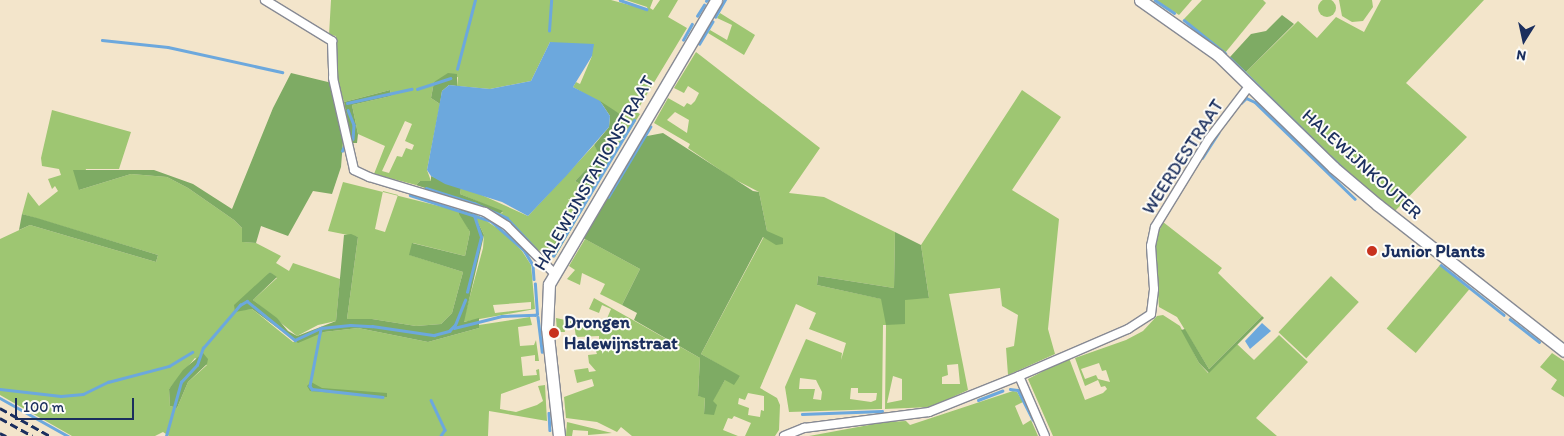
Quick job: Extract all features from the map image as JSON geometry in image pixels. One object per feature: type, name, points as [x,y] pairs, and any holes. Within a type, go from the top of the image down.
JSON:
[{"type":"street","points":[[265,0],[332,41],[334,78],[354,170],[369,177],[485,212],[507,226],[553,272]]},
{"type":"street","name":"HALEWIJNSTATIONSTRAAT","points":[[559,436],[546,309],[553,272],[716,0]]},
{"type":"street","name":"HALEWIJNKOUTER","points":[[1140,0],[1218,55],[1333,166],[1378,206],[1564,351]]},
{"type":"street","name":"WEERDESTRAAT","points":[[1019,376],[1128,329],[1150,314],[1154,302],[1151,246],[1155,227],[1209,139],[1250,84]]},
{"type":"street","points":[[784,436],[804,428],[930,412],[1019,376],[1045,436]]},
{"type":"green space","points":[[1323,-1],[1331,-1],[1336,4],[1334,15],[1323,17],[1318,12],[1318,4]]},
{"type":"green space","points":[[331,0],[611,0],[648,10],[647,7],[626,0],[653,0],[650,8],[653,10],[660,0],[678,0],[668,17],[687,28],[638,109],[629,108],[640,114],[617,151],[608,147],[623,116],[573,87],[576,82],[580,84],[592,56],[550,42],[531,81],[490,89],[457,86],[458,77],[434,82],[431,98],[440,104],[427,170],[431,181],[420,181],[416,185],[374,174],[385,146],[358,134],[352,105],[391,96],[390,90],[344,102],[337,78],[336,36],[329,35]],"holes":[[[405,121],[412,124],[405,141],[414,145],[412,150],[406,148],[402,157],[397,156],[389,173],[382,171]]]},
{"type":"green space","points":[[1156,0],[1192,0],[1179,15]]},
{"type":"green space","points":[[1202,0],[1263,0],[1266,3],[1225,53],[1184,19]]},
{"type":"green space","points":[[1339,0],[1372,0],[1373,7],[1363,21],[1352,22],[1342,16]]},
{"type":"green space","points":[[1381,0],[1484,0],[1406,83],[1467,137],[1394,212],[1331,157],[1246,72],[1298,21],[1317,38],[1336,17],[1364,32]]},
{"type":"green space","points":[[720,13],[755,35],[744,55],[708,33],[710,30],[727,40],[732,25],[717,18]]},
{"type":"green space","points":[[1282,15],[1294,24],[1246,72],[1230,57],[1251,34],[1266,31]]},
{"type":"green space","points":[[696,52],[820,148],[789,193],[824,197],[895,232],[894,288],[818,276],[817,285],[882,299],[929,298],[921,245],[1022,90],[1061,117],[1012,190],[1059,219],[1048,329],[1055,354],[1008,375],[1006,348],[1014,346],[1018,315],[1002,306],[1000,288],[949,294],[968,390],[931,407],[885,409],[886,325],[883,325],[882,409],[789,412],[785,387],[806,339],[842,353],[841,360],[846,343],[809,329],[816,313],[796,304],[760,388],[777,398],[780,405],[779,430],[775,436],[745,436],[751,423],[734,416],[732,419],[728,418],[723,430],[738,436],[632,436],[621,427],[617,432],[597,422],[566,418],[564,397],[594,386],[592,379],[577,383],[574,370],[588,368],[589,372],[596,371],[589,363],[588,355],[597,354],[592,341],[599,340],[599,336],[576,337],[574,324],[564,325],[565,332],[557,332],[556,318],[603,328],[611,309],[602,305],[599,313],[589,309],[594,298],[700,358],[698,396],[705,397],[704,414],[725,380],[740,377],[701,354],[767,231],[759,192],[732,178],[688,148],[690,144],[654,123],[668,98],[684,107],[687,103],[691,105],[699,93],[688,86],[684,93],[674,88]],"holes":[[[675,112],[689,120],[687,133],[667,120]],[[958,364],[960,384],[942,384],[942,377],[948,375],[947,365]],[[893,376],[902,379],[902,400],[887,403]],[[800,378],[816,380],[822,392],[821,400],[813,399],[815,389],[799,389]],[[851,388],[858,388],[858,393],[877,393],[876,400],[871,402],[850,399]],[[748,393],[764,396],[764,411],[761,410],[760,417],[748,415],[749,408],[738,404],[739,398],[745,400]]]},
{"type":"green space","points":[[291,73],[332,83],[344,129],[341,167],[332,194],[313,191],[288,236],[261,226],[256,243],[242,242],[242,228],[234,220],[188,188],[167,177],[131,174],[79,190],[73,170],[154,170],[193,184],[232,209],[273,108]]},
{"type":"green space","points":[[448,73],[457,74],[457,86],[449,85],[442,91],[440,104],[431,98],[434,82]]},
{"type":"green space","points":[[390,90],[391,96],[352,105],[358,134],[357,143],[352,143],[344,102]]},
{"type":"green space","points":[[600,101],[623,116],[608,146],[617,151],[555,257],[551,254],[552,248],[587,188],[575,181],[597,158],[598,152],[594,145],[609,127],[610,116]]},
{"type":"green space","points":[[52,110],[131,132],[119,169],[86,169],[79,190],[131,174],[167,177],[188,188],[234,220],[242,228],[243,242],[256,243],[281,256],[276,263],[289,271],[293,263],[340,279],[336,321],[318,325],[297,336],[253,300],[277,278],[270,272],[241,310],[252,309],[293,342],[324,332],[358,328],[428,342],[479,328],[479,325],[530,317],[532,325],[518,327],[520,346],[534,345],[536,340],[539,361],[535,361],[535,355],[521,357],[523,376],[537,375],[536,370],[539,369],[540,380],[501,394],[500,409],[516,412],[537,405],[543,401],[538,386],[545,385],[547,421],[489,411],[488,436],[169,436],[163,432],[155,436],[72,436],[0,395],[0,239],[30,225],[156,262],[158,255],[22,214],[28,192],[39,206],[58,191],[55,186],[52,189],[48,179],[61,175],[59,169],[42,166],[41,158]],"holes":[[[195,358],[207,365],[188,382],[177,408],[170,406],[169,389]]]},
{"type":"green space","points":[[663,133],[753,191],[759,192],[767,231],[783,238],[783,244],[776,245],[763,237],[701,354],[740,376],[734,385],[725,380],[713,401],[717,405],[714,415],[704,414],[705,398],[698,396],[700,358],[634,320],[637,313],[622,305],[640,269],[583,238],[642,137]]},
{"type":"green space","points":[[594,145],[599,152],[597,158],[575,181],[587,188],[551,254],[537,250],[525,236],[498,216],[503,212],[460,194],[461,188],[475,192],[528,216]]},
{"type":"green space","points":[[431,176],[461,188],[460,194],[503,211],[498,216],[465,201],[416,185],[420,181],[431,181]]},
{"type":"green space","points":[[343,182],[383,192],[375,229],[385,232],[398,196],[459,211],[470,232],[465,256],[413,243],[410,255],[463,272],[452,313],[441,324],[416,326],[372,319],[347,319],[358,237],[328,231]]},
{"type":"green space","points":[[459,204],[473,212],[484,235],[464,322],[479,318],[479,328],[428,342],[358,328],[324,332],[298,343],[252,309],[235,312],[234,305],[270,272],[277,277],[253,300],[277,318],[288,331],[297,336],[336,321],[344,235],[351,234],[358,237],[347,319],[372,319],[416,326],[441,324],[452,313],[463,272],[409,255],[412,243],[465,256],[470,232],[459,214]]},
{"type":"green space","points":[[473,212],[506,234],[522,251],[531,265],[535,309],[463,322],[483,248],[484,235]],"holes":[[[531,302],[531,309],[495,313],[493,305]]]},
{"type":"green space","points":[[22,214],[158,255],[156,262],[30,225],[19,230]]},
{"type":"green space","points":[[1163,222],[1222,268],[1218,273],[1262,316],[1209,369],[1177,317],[1159,307],[1154,243]]},
{"type":"green space","points":[[895,232],[921,245],[929,298],[905,300],[905,324],[886,325],[881,299],[817,285],[818,276],[894,288]]},
{"type":"green space","points":[[585,239],[640,269],[622,305],[600,294],[605,284],[582,273],[580,285],[567,279],[575,270],[569,266]]},
{"type":"green space","points":[[1440,265],[1469,289],[1416,353],[1387,329]]},
{"type":"green space","points":[[1331,276],[1359,302],[1306,358],[1278,332]]},
{"type":"green space","points":[[1163,315],[1180,326],[1199,363],[1208,373],[1237,344],[1254,360],[1279,335],[1308,362],[1256,418],[1277,436],[1053,436],[1028,379],[1069,358],[1085,400],[1103,393],[1107,389],[1105,386],[1101,387],[1098,380],[1085,386],[1075,358],[1126,340],[1143,331],[1157,316]],"holes":[[[1099,363],[1102,371],[1106,370],[1110,382],[1098,379],[1096,375],[1085,379],[1081,369]]]},
{"type":"green space","points":[[1262,316],[1264,318],[1209,373],[1199,363],[1181,330],[1185,329],[1209,369]]},
{"type":"green space","points":[[203,353],[208,359],[207,364],[188,382],[177,408],[170,406],[169,389],[183,370]]},
{"type":"green space","points":[[1552,353],[1564,361],[1564,397],[1551,389],[1557,380],[1540,367]]},
{"type":"green space","points":[[311,382],[322,388],[387,393],[387,397],[310,391],[307,386]]},
{"type":"green space","points":[[1013,391],[1017,392],[1023,402],[1015,406],[1023,425],[1031,420],[1038,436],[809,436],[869,425],[867,423],[906,421],[910,425]]},
{"type":"green space","points":[[567,422],[612,433],[588,435],[588,431],[573,430],[572,436],[566,436]]},
{"type":"water","points":[[550,42],[594,44],[592,56],[573,87],[600,101],[610,116],[609,127],[567,175],[528,216],[502,202],[445,184],[431,176],[427,170],[442,91],[449,85],[490,89],[531,81]]},
{"type":"water","points":[[1262,323],[1271,331],[1250,349],[1245,341]]},
{"type":"waterway","points":[[457,69],[475,0]]},
{"type":"waterway","points":[[549,31],[551,0]]},
{"type":"waterway","points":[[620,0],[646,9]]},
{"type":"waterway","points":[[715,17],[725,0]]},
{"type":"waterway","points":[[1155,0],[1174,13]]},
{"type":"waterway","points":[[697,16],[704,5]]},
{"type":"waterway","points":[[1184,20],[1225,53]]},
{"type":"waterway","points":[[699,44],[712,22]]},
{"type":"waterway","points":[[683,40],[692,24]]},
{"type":"waterway","points":[[102,40],[168,47],[282,72]]},
{"type":"waterway","points":[[1230,58],[1326,152]]},
{"type":"waterway","points":[[417,89],[450,78]]},
{"type":"waterway","points":[[347,103],[411,89]]},
{"type":"waterway","points":[[1241,103],[1246,98],[1255,102],[1355,199]]},
{"type":"waterway","points":[[348,110],[354,125],[353,139]]},
{"type":"waterway","points":[[553,256],[634,120]]},
{"type":"waterway","points":[[608,197],[650,127]]},
{"type":"waterway","points":[[1202,158],[1218,133]]},
{"type":"waterway","points":[[342,151],[346,141]]},
{"type":"waterway","points":[[1330,156],[1344,169]]},
{"type":"waterway","points":[[426,188],[474,203],[507,218],[536,249]]},
{"type":"waterway","points":[[410,195],[491,221],[524,250],[533,265],[534,279]]},
{"type":"waterway","points":[[467,292],[481,237],[473,213]]},
{"type":"waterway","points":[[1441,265],[1504,315]]},
{"type":"waterway","points":[[454,328],[502,316],[537,314],[535,284]]},
{"type":"waterway","points":[[166,436],[181,382],[197,365],[203,348],[240,305],[247,301],[295,340],[321,328],[350,325],[372,326],[434,335],[449,331],[455,325],[465,300]]},
{"type":"waterway","points":[[538,317],[542,352]]},
{"type":"waterway","points":[[1510,319],[1539,342]]},
{"type":"waterway","points":[[321,329],[310,386],[312,389],[383,397]]},
{"type":"waterway","points":[[0,389],[61,396],[83,394],[108,382],[169,366],[192,352]]},
{"type":"waterway","points":[[1010,389],[1018,390],[1033,419]]},
{"type":"waterway","points":[[978,400],[1002,391]]},
{"type":"waterway","points":[[0,398],[68,436]]},
{"type":"waterway","points":[[431,400],[445,430],[441,436]]},
{"type":"waterway","points":[[802,414],[882,411]]},
{"type":"waterway","points":[[549,413],[550,430]]},
{"type":"railway","points":[[0,408],[50,436]]},
{"type":"railway","points":[[0,418],[32,436]]},
{"type":"railway","points":[[0,433],[6,436]]},
{"type":"place","name":"Junior Plants","points":[[1372,251]]},
{"type":"place","name":"Drongen Halewijnstraat","points":[[554,333]]}]
